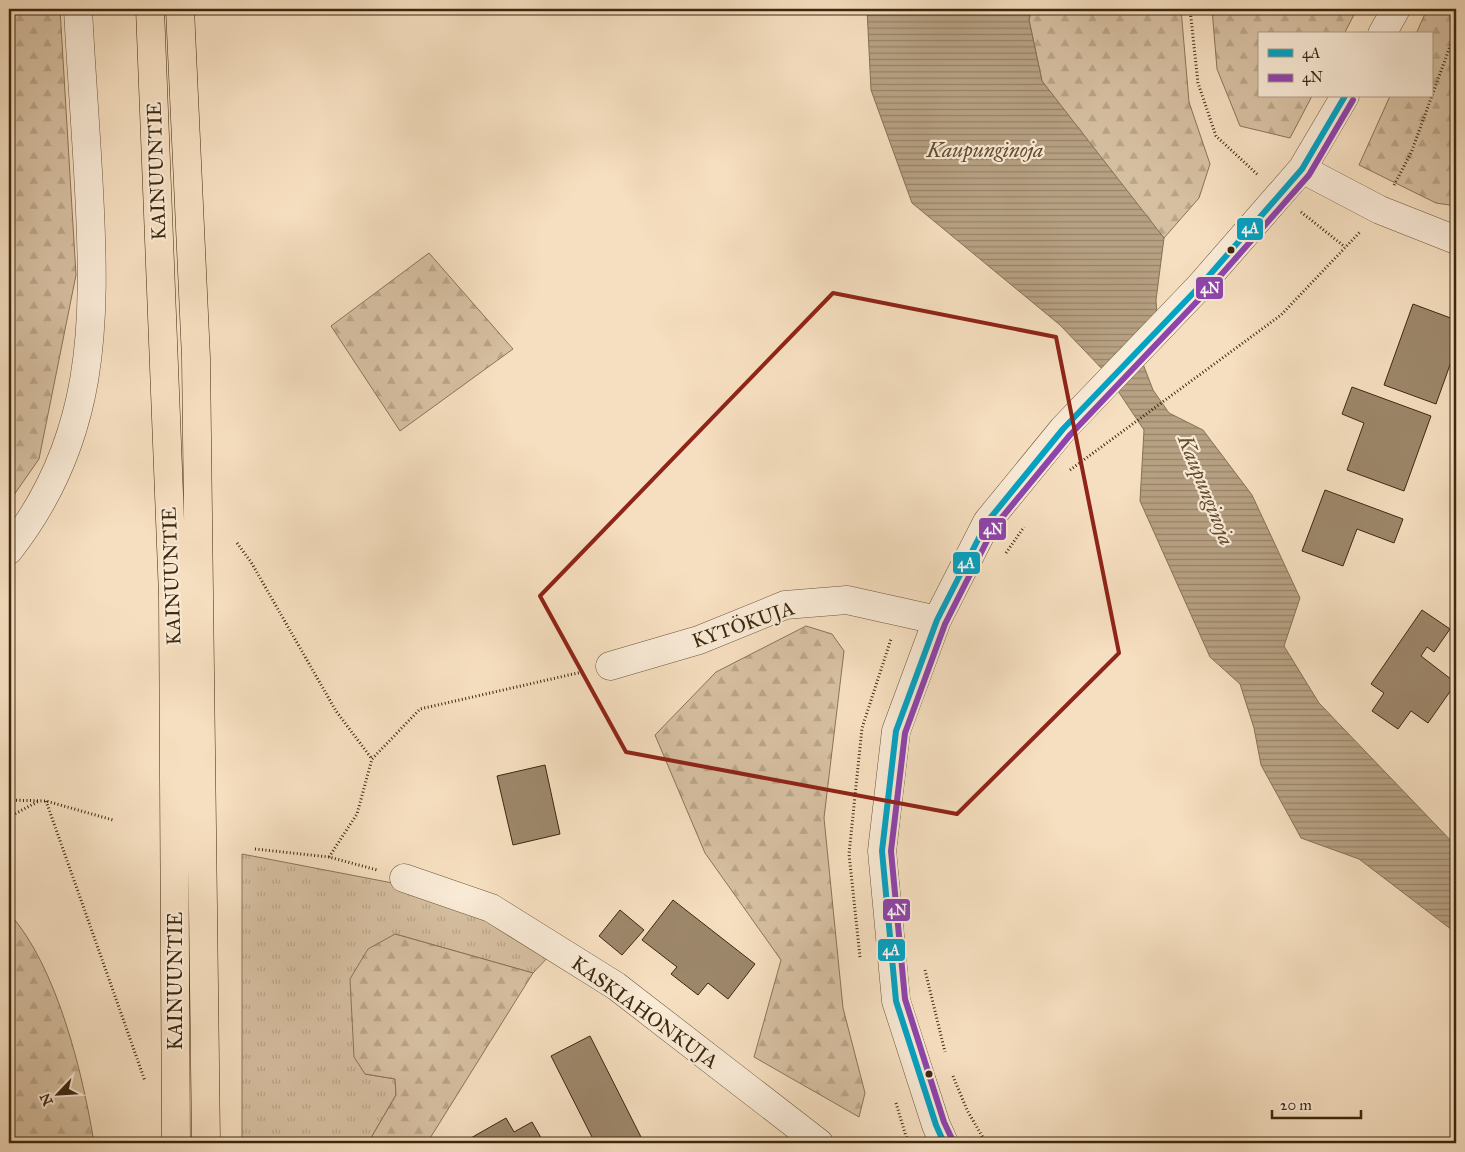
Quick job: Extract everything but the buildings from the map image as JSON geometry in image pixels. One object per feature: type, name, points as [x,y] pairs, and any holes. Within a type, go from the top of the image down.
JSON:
[{"type":"highway","name":"KAINUUNTIE","points":[[150,9],[173,596],[176,1143]]},
{"type":"highway","name":"KAINUUNTIE","points":[[180,9],[196,358],[206,1143]]},
{"type":"street","points":[[9,550],[38,511],[67,448],[81,400],[91,340],[94,273],[78,9]]},
{"type":"street","points":[[1383,32],[1396,9]]},
{"type":"street","points":[[944,1143],[896,1001],[882,852],[896,731],[937,620],[987,522],[1063,429],[1200,286],[1302,169],[1344,98]]},
{"type":"street","points":[[1302,169],[1380,210],[1456,240]]},
{"type":"street","name":"KYTÖKUJA","points":[[610,666],[699,640],[785,605],[847,600],[937,620]]},
{"type":"street","name":"KASKIAHONKUJA","points":[[404,878],[491,908],[616,986],[819,1143]]},
{"type":"path","points":[[1190,9],[1198,83],[1216,136],[1280,195],[1345,247]]},
{"type":"path","points":[[1066,474],[1222,360]]},
{"type":"path","points":[[1002,558],[1024,526]]},
{"type":"path","points":[[238,543],[251,562],[336,711],[372,759]]},
{"type":"path","points":[[329,857],[357,814],[372,759],[420,709],[610,666]]},
{"type":"path","points":[[9,800],[46,801],[113,820]]},
{"type":"path","points":[[9,817],[40,801]]},
{"type":"path","points":[[46,801],[146,1083]]},
{"type":"path","points":[[255,849],[329,857],[404,878]]},
{"type":"path","points":[[923,963],[947,1058]]},
{"type":"path","points":[[950,1068],[967,1110],[986,1143]]},
{"type":"highlighted area","points":[[833,293],[1056,337],[1119,653],[957,814],[626,752],[540,596]]},
{"type":"green space","points":[[9,9],[60,9],[76,275],[39,459],[9,502]]},
{"type":"green space","points":[[1032,9],[1181,9],[1189,102],[1210,164],[1199,198],[1164,238],[1112,179],[1042,81],[1029,20]]},
{"type":"green space","points":[[1212,9],[1357,9],[1345,32],[1258,32],[1258,98],[1311,98],[1290,138],[1240,126],[1217,69]]},
{"type":"green space","points":[[1427,9],[1456,9],[1456,206],[1436,203],[1359,165],[1389,98],[1432,98],[1432,32],[1417,32]]},
{"type":"green space","points":[[429,253],[513,349],[400,431],[331,326]]},
{"type":"green space","points":[[806,626],[832,634],[844,651],[824,818],[843,1008],[865,1093],[859,1117],[754,1057],[781,960],[705,853],[655,735],[716,672]]},
{"type":"green space","points":[[242,854],[403,885],[485,915],[551,954],[533,973],[395,934],[365,1074],[395,1079],[396,1095],[368,1143],[242,1143]]},
{"type":"green space","points":[[9,913],[26,935],[54,991],[75,1054],[94,1143],[9,1143]]},
{"type":"green space","points":[[395,934],[533,973],[427,1143],[368,1143],[396,1095],[395,1079],[365,1074],[354,1057],[350,979],[368,949]]},
{"type":"water","name":"Kaupunginoja","points":[[867,9],[1030,9],[1029,20],[1042,81],[1164,238],[1156,300],[1157,317],[1135,343],[1153,390],[1169,413],[1203,430],[1252,495],[1300,598],[1284,646],[1319,703],[1456,846],[1456,933],[1359,859],[1301,838],[1261,765],[1254,728],[1240,684],[1210,657],[1140,501],[1144,430],[1106,373],[1060,325],[912,203],[871,90]]},
{"type":"transit line","name":"4A","points":[[944,1143],[936,1125],[896,1001],[882,851],[896,731],[937,620],[987,522],[1063,429],[1200,286],[1302,169],[1344,98]]},
{"type":"transit line","name":"4N","points":[[952,1139],[944,1122],[905,999],[891,851],[905,733],[945,624],[994,527],[1070,435],[1206,292],[1309,175],[1353,100]]}]
